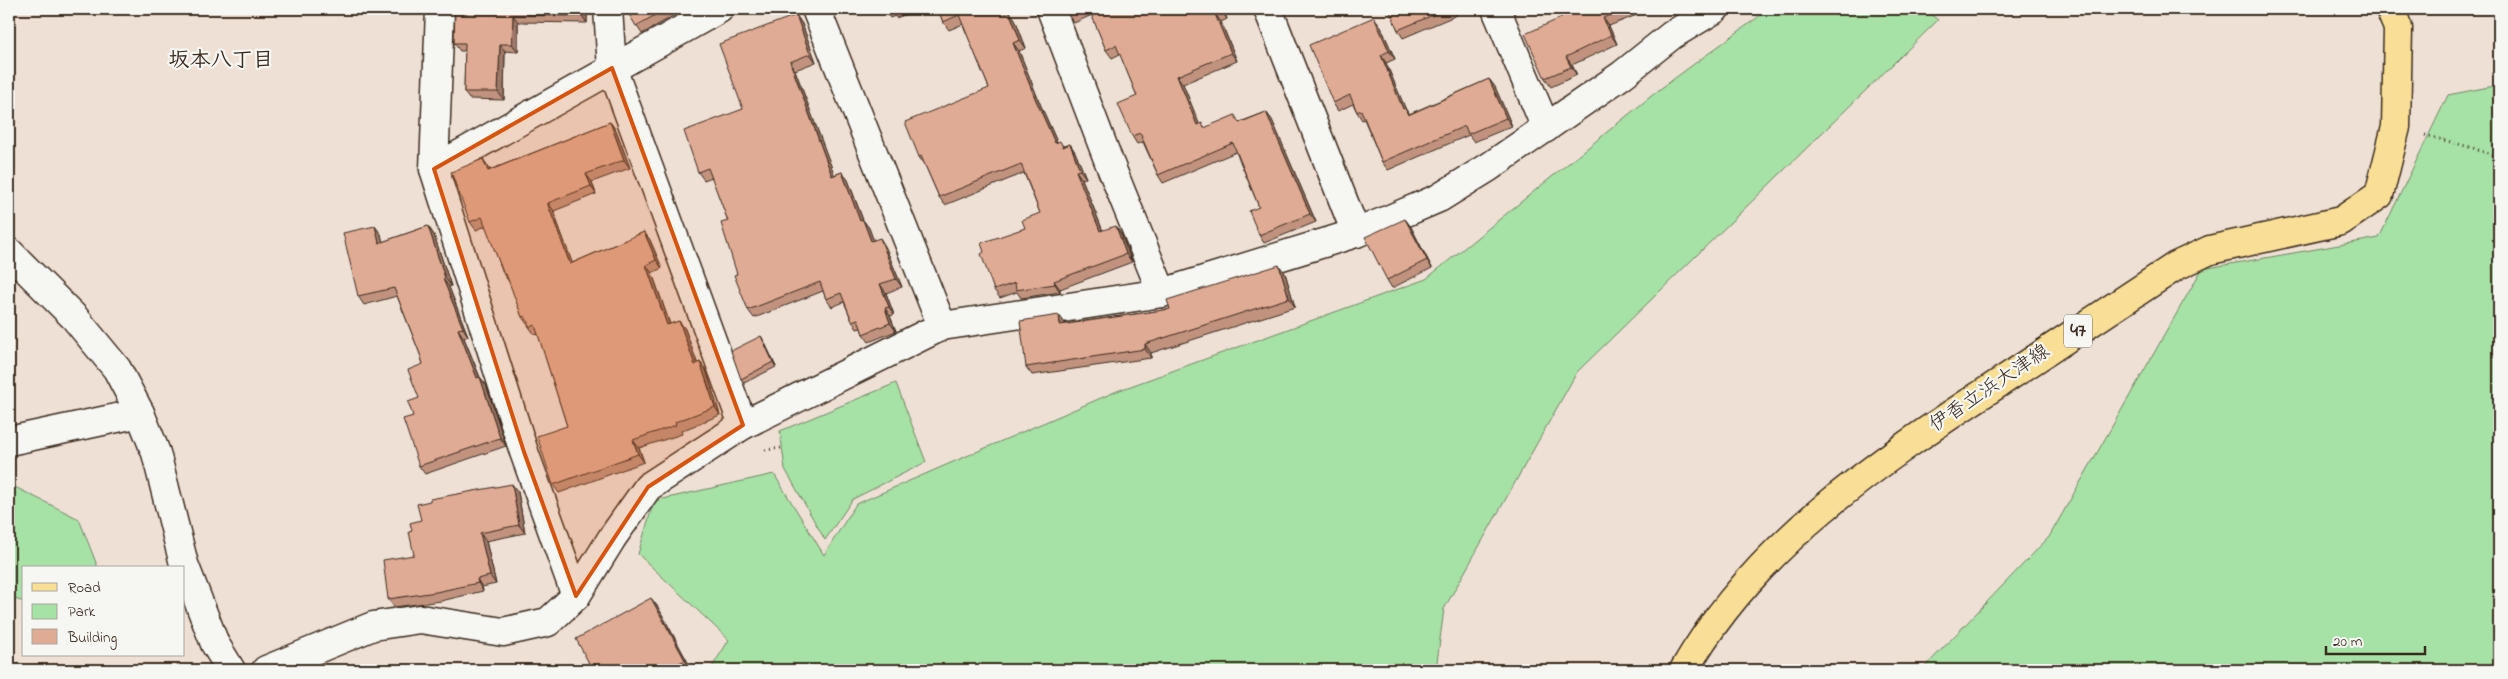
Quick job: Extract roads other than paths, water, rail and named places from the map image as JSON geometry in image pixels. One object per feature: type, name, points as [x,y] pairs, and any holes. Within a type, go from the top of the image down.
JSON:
[{"type":"main road","name":"伊香立浜大津線","points":[[1684,670],[1701,640],[1753,574],[1815,514],[1932,427],[2176,266],[2210,250],[2341,221],[2379,195],[2396,128],[2398,28],[2390,9]]},
{"type":"street","points":[[440,9],[434,169],[524,452],[576,596]]},
{"type":"street","points":[[608,9],[612,68],[743,426]]},
{"type":"street","points":[[434,169],[719,9]]},
{"type":"street","points":[[816,9],[942,326]]},
{"type":"street","points":[[1051,9],[1109,162],[1162,293]]},
{"type":"street","points":[[1268,9],[1356,234]]},
{"type":"street","points":[[1496,9],[1546,128]]},
{"type":"street","points":[[266,670],[373,626],[420,619],[503,632],[548,622],[576,596],[612,538],[648,487],[743,426],[942,326],[1162,293],[1356,234],[1439,198],[1489,167],[1622,75],[1672,35],[1715,9]]},
{"type":"street","points":[[13,261],[75,318],[117,369],[140,413],[156,454],[185,566]]},
{"type":"street","points":[[9,441],[140,413]]},
{"type":"street","points":[[185,567],[215,644],[230,670]]},
{"type":"district","name":"坂本八丁目","points":[[221,61]]}]
